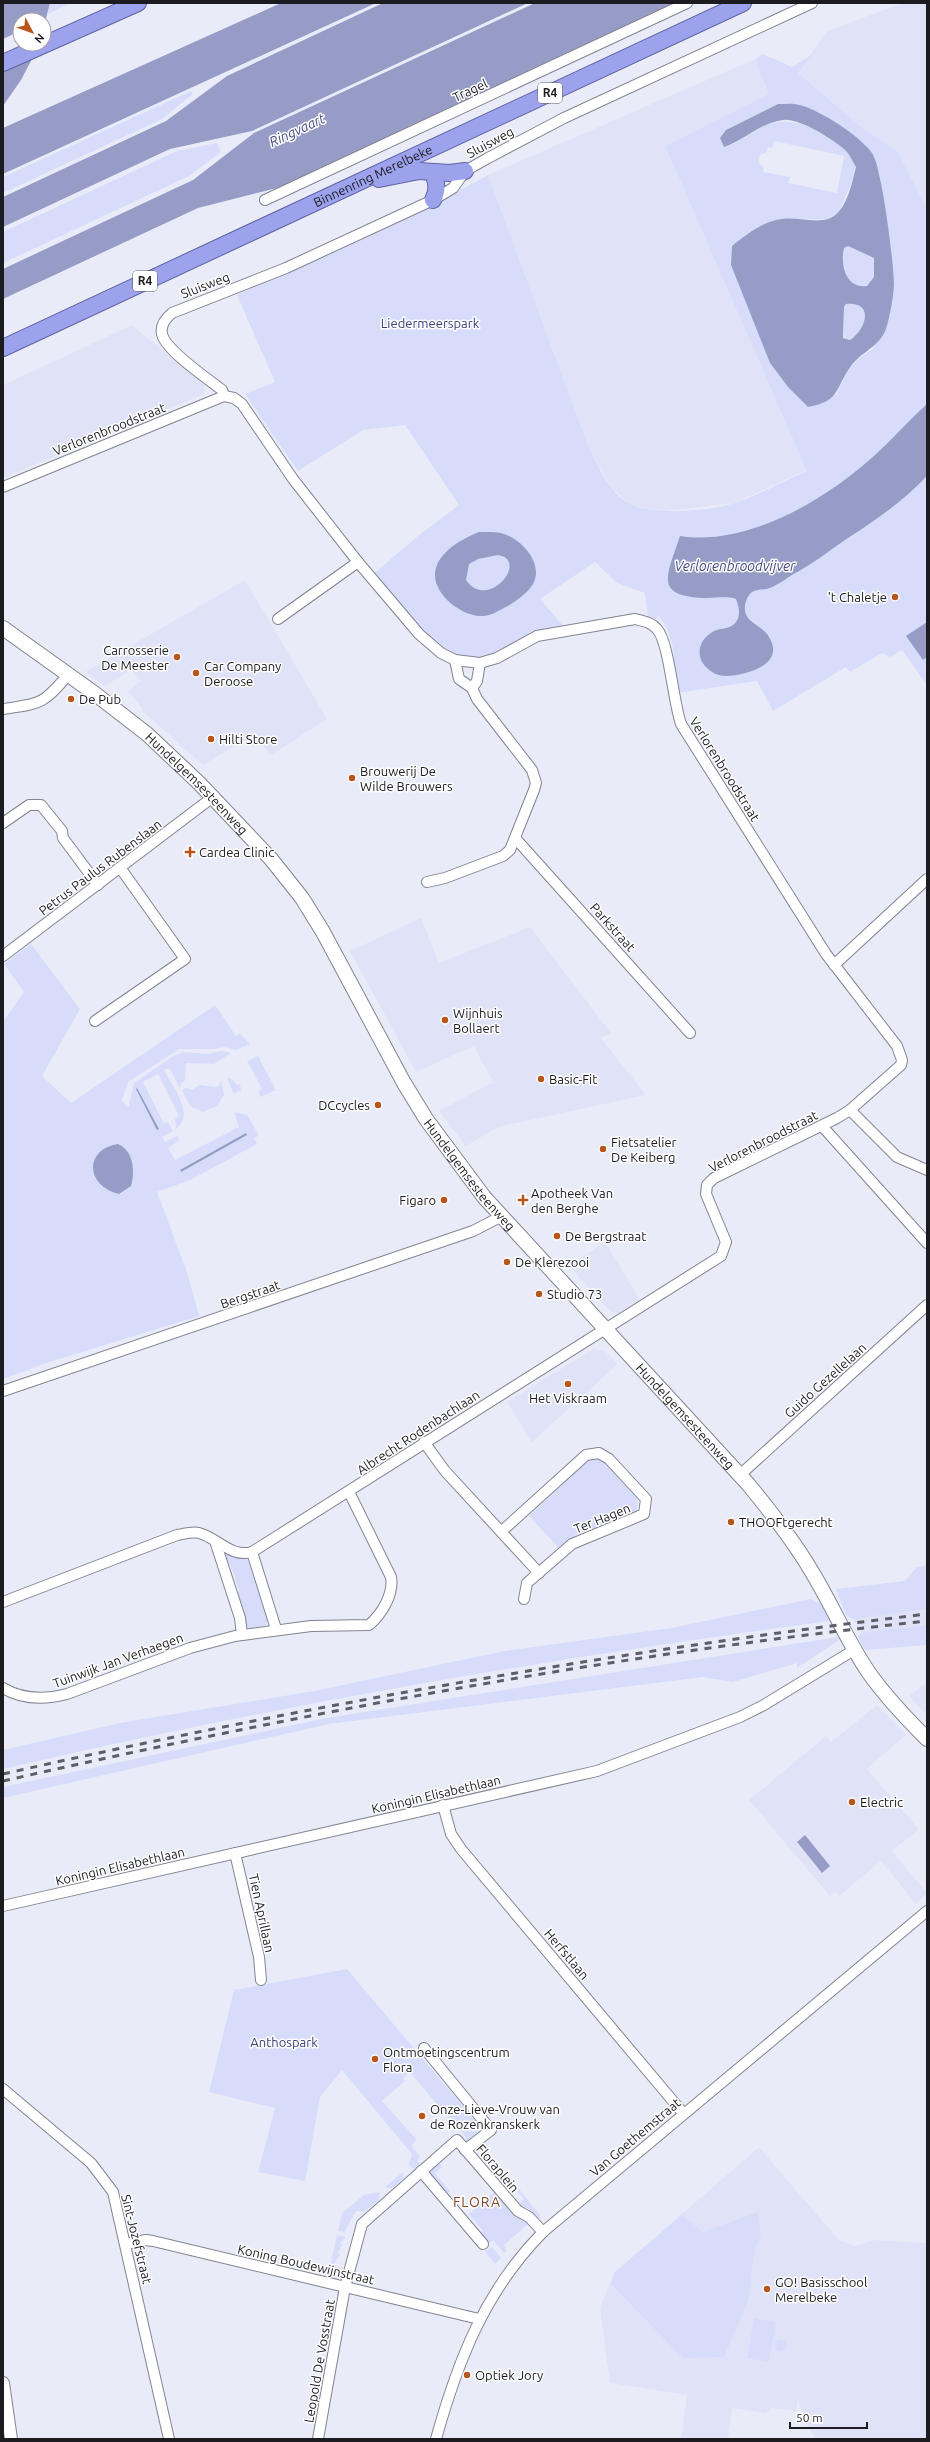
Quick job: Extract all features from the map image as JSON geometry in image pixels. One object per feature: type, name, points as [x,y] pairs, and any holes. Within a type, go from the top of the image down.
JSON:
[{"type":"highway","points":[[3,63],[138,3]]},
{"type":"highway","name":"Binnenring Merelbeke","points":[[3,348],[743,3]]},
{"type":"highway","name":"R4","points":[[357,182],[407,173],[433,173],[465,170]]},
{"type":"highway","points":[[433,173],[437,184],[437,193],[433,200]]},
{"type":"highway","points":[[3,360],[55,334],[92,306]]},
{"type":"main road","name":"Hundelgemsesteenweg","points":[[4,630],[68,675],[147,734],[213,798],[272,859],[302,898],[348,978],[404,1083],[447,1149],[502,1216],[741,1474],[776,1519],[812,1572],[854,1650],[886,1695],[927,1739]]},
{"type":"street","name":"Tragel","points":[[265,200],[687,3]]},
{"type":"street","name":"Sluisweg","points":[[165,342],[162,327],[165,319],[172,313],[286,268],[433,200],[453,188],[465,170],[564,118],[812,3]]},
{"type":"street","name":"Verlorenbroodstraat","points":[[165,342],[222,390],[224,396]]},
{"type":"street","name":"Verlorenbroodstraat","points":[[3,487],[224,396],[234,398],[242,404],[293,479],[358,562],[419,634],[431,646],[455,660],[480,663],[497,658],[537,636],[635,619],[648,622],[657,629],[663,640],[675,707],[681,724],[834,965],[896,1046],[902,1060],[901,1065],[850,1110],[822,1126],[710,1182],[707,1185],[706,1194],[726,1242],[721,1256],[606,1330]]},
{"type":"street","points":[[278,620],[358,562]]},
{"type":"street","points":[[428,882],[445,878],[503,856],[510,850],[516,839],[534,790],[535,777],[532,770],[478,699],[472,688],[459,679],[455,660]]},
{"type":"street","points":[[472,688],[477,681],[480,663]]},
{"type":"street","points":[[3,709],[39,703],[52,693],[68,675]]},
{"type":"street","name":"Petrus Paulus Rubenslaan","points":[[3,956],[121,869],[213,798]]},
{"type":"street","points":[[3,823],[29,805],[41,805],[62,831],[64,838],[98,885]]},
{"type":"street","name":"Parkstraat","points":[[516,839],[690,1032]]},
{"type":"street","points":[[95,1021],[185,959],[121,869]]},
{"type":"street","points":[[834,965],[927,879]]},
{"type":"street","points":[[850,1110],[897,1157],[927,1170]]},
{"type":"street","points":[[822,1126],[927,1243]]},
{"type":"street","name":"Bergstraat","points":[[3,1391],[473,1231],[502,1216]]},
{"type":"street","name":"Guido Gezellelaan","points":[[741,1474],[927,1305]]},
{"type":"street","name":"Albrecht Rodenbachlaan","points":[[247,1553],[349,1492],[424,1442],[606,1330]]},
{"type":"street","points":[[424,1442],[444,1471],[493,1524],[502,1531],[539,1573]]},
{"type":"street","name":"Ter Hagen","points":[[502,1531],[586,1455],[599,1453],[609,1459],[646,1499],[644,1514],[572,1544],[527,1584],[524,1599]]},
{"type":"street","name":"Tuinwijk Jan Verhaegen","points":[[3,1688],[23,1696],[51,1698],[66,1694],[190,1648],[242,1635],[276,1629],[311,1626],[370,1625],[376,1619],[391,1593],[391,1577],[349,1492]]},
{"type":"street","points":[[3,1602],[177,1535],[198,1533],[247,1553],[276,1629]]},
{"type":"street","points":[[215,1541],[240,1618],[242,1635]]},
{"type":"street","name":"Koningin Elisabethlaan","points":[[3,1906],[596,1771],[740,1716],[798,1686],[854,1650]]},
{"type":"street","name":"Herfstlaan","points":[[443,1805],[451,1834],[461,1849],[683,2113]]},
{"type":"street","name":"Tien Aprillaan","points":[[235,1853],[259,1957],[261,1980]]},
{"type":"street","name":"Van Goethemstraat","points":[[436,2439],[456,2372],[479,2319],[503,2278],[543,2232],[683,2113],[927,1912]]},
{"type":"street","points":[[424,2048],[491,2130],[466,2150]]},
{"type":"street","name":"Sint-Jozefstraat","points":[[3,2089],[100,2173],[113,2192],[169,2439]]},
{"type":"street","name":"Floraplein","points":[[418,2174],[457,2140],[518,2212],[528,2217],[543,2232]]},
{"type":"street","points":[[418,2174],[484,2244]]},
{"type":"street","name":"Leopold De Vosstraat","points":[[318,2439],[345,2287],[362,2224],[418,2174]]},
{"type":"street","name":"Koning Boudewijnstraat","points":[[126,2244],[146,2240],[153,2241],[479,2319]]},
{"type":"street","points":[[3,2383],[11,2439]]},
{"type":"shaded area","points":[[903,3],[927,3],[927,209],[898,152],[859,125],[798,73],[827,31]]},
{"type":"shaded area","points":[[755,59],[770,94],[665,146],[807,470],[734,503],[658,512],[629,504],[611,487],[589,448],[488,175]]},
{"type":"shaded area","points":[[132,325],[205,386],[204,394],[3,478],[3,385]]},
{"type":"shaded area","points":[[245,580],[327,719],[270,756],[256,733],[203,765],[141,710],[143,709],[128,691],[141,681],[132,670],[104,686],[85,672]]},
{"type":"shaded area","points":[[421,918],[439,963],[530,927],[611,1033],[601,1038],[646,1095],[498,1127],[466,1146],[439,1111],[493,1082],[474,1046],[416,1072],[350,951]]},
{"type":"shaded area","points":[[605,1242],[639,1298],[619,1313],[611,1312],[569,1266]]},
{"type":"shaded area","points":[[593,1349],[605,1351],[618,1364],[532,1442],[507,1402]]},
{"type":"shaded area","points":[[927,1609],[927,1625],[861,1633],[853,1619]]},
{"type":"shaded area","points":[[927,1682],[927,1715],[909,1696]]},
{"type":"shaded area","points":[[877,1705],[906,1735],[867,1769],[919,1829],[892,1851],[927,1893],[916,1904],[881,1861],[839,1896],[835,1891],[830,1896],[749,1800],[826,1736],[831,1742]]},
{"type":"shaded area","name":"GO! Basisschool Merelbeke","points":[[759,2147],[839,2240],[855,2246],[875,2240],[927,2243],[927,2439],[816,2439],[806,2423],[798,2400],[796,2411],[771,2408],[766,2413],[732,2408],[728,2439],[681,2439],[687,2395],[610,2383],[600,2308],[614,2273]]},
{"type":"green space","points":[[50,3],[71,3],[52,12],[48,12]]},
{"type":"green space","name":"Liedermeerspark","points":[[763,54],[792,67],[813,54],[798,73],[859,125],[898,152],[927,209],[927,685],[902,650],[890,657],[882,653],[850,672],[846,667],[773,711],[757,681],[676,693],[672,642],[664,623],[658,616],[655,621],[648,618],[645,593],[617,583],[595,562],[540,599],[565,628],[524,640],[480,660],[455,658],[432,644],[372,575],[419,535],[459,505],[405,425],[363,430],[298,471],[245,394],[275,382],[237,295],[439,202],[488,175],[589,448],[601,471],[617,494],[623,500],[640,508],[682,511],[724,506],[744,500],[762,492],[807,471],[665,146],[769,94],[755,59]],"holes":[[[778,104],[798,104],[820,113],[841,127],[879,172],[891,251],[873,349],[854,363],[837,394],[809,407],[788,387],[770,363],[731,265],[732,246],[806,219],[828,219],[838,214],[851,184],[856,167],[847,153],[838,144],[818,131],[795,123],[773,123],[762,127],[744,138],[724,147],[720,138],[726,130]],[[774,141],[844,156],[837,193],[788,183],[790,177],[763,172],[764,167],[759,164],[758,158],[761,154],[766,153],[768,147],[772,148]]]},
{"type":"green space","points":[[191,91],[193,94],[162,119],[3,193],[3,177]]},
{"type":"green space","points":[[217,143],[221,152],[189,176],[3,263],[3,232],[177,151]]},
{"type":"green space","points":[[848,246],[874,258],[874,277],[867,286],[854,284],[849,280],[846,274],[843,255],[844,248]]},
{"type":"green space","points":[[846,304],[855,304],[861,307],[864,311],[865,317],[860,329],[850,340],[844,338],[844,307]]},
{"type":"green space","points":[[31,944],[80,1009],[42,1076],[71,1103],[215,1005],[236,1036],[240,1034],[250,1044],[236,1050],[224,1047],[215,1049],[179,1049],[128,1082],[122,1100],[127,1107],[129,1106],[134,1083],[173,1056],[184,1052],[208,1054],[222,1051],[231,1053],[214,1064],[186,1063],[185,1081],[182,1082],[180,1088],[169,1068],[164,1070],[177,1092],[183,1108],[184,1116],[182,1123],[176,1129],[175,1119],[179,1116],[158,1074],[143,1082],[164,1124],[168,1122],[173,1131],[162,1137],[165,1142],[177,1136],[180,1140],[168,1148],[175,1160],[239,1127],[234,1112],[247,1115],[259,1135],[254,1138],[257,1144],[190,1180],[157,1192],[187,1272],[199,1316],[46,1363],[3,1379],[3,1022],[24,992],[4,964]]},
{"type":"green space","points":[[258,1056],[276,1090],[261,1097],[258,1092],[262,1089],[247,1061]]},
{"type":"green space","points":[[227,1078],[231,1078],[237,1085],[240,1084],[241,1090],[234,1094]]},
{"type":"green space","points":[[221,1079],[224,1095],[217,1106],[203,1112],[190,1106],[182,1090],[186,1088],[192,1090],[199,1085],[217,1087],[220,1084]]},
{"type":"green space","points":[[590,1459],[603,1459],[638,1496],[637,1510],[632,1516],[594,1532],[592,1529],[575,1535],[576,1538],[558,1547],[529,1516]]},
{"type":"green space","points":[[227,1552],[245,1558],[253,1567],[269,1618],[265,1626],[245,1629],[237,1599],[239,1590],[230,1564],[223,1555]]},
{"type":"green space","points":[[927,1566],[927,1609],[853,1619],[846,1615],[836,1589],[905,1581],[917,1567]]},
{"type":"green space","points":[[811,1599],[821,1604],[830,1621],[726,1635],[518,1667],[415,1685],[208,1724],[3,1769],[3,1750],[120,1723],[314,1691],[505,1651],[671,1628]]},
{"type":"green space","points":[[927,1625],[927,1645],[865,1650],[858,1637],[861,1633]]},
{"type":"green space","points":[[838,1637],[839,1640],[797,1668],[797,1663],[733,1682],[703,1677],[329,1724],[3,1798],[3,1787],[326,1718]]},
{"type":"green space","name":"Anthospark","points":[[347,1969],[482,2129],[466,2142],[466,2138],[457,2127],[455,2129],[450,2122],[451,2121],[410,2072],[403,2078],[405,2081],[382,2101],[417,2140],[411,2145],[420,2157],[417,2160],[420,2163],[413,2169],[409,2164],[412,2154],[342,2070],[320,2097],[305,2181],[258,2172],[275,2108],[209,2092],[234,1990]]},
{"type":"green space","points":[[494,2159],[518,2188],[516,2189],[509,2181],[502,2186],[501,2183],[506,2178],[494,2163],[489,2167],[486,2166]]},
{"type":"green space","points":[[439,2163],[442,2167],[435,2173],[450,2191],[447,2195],[440,2188],[440,2185],[427,2172]]},
{"type":"green space","points":[[403,2172],[404,2178],[391,2189],[385,2187]]},
{"type":"green space","points":[[519,2189],[540,2215],[540,2218],[536,2218],[528,2208],[521,2208],[518,2205],[524,2199],[517,2191]]},
{"type":"green space","points":[[379,2192],[380,2196],[378,2201],[364,2212],[357,2211],[344,2232],[338,2231],[342,2213],[364,2195]]},
{"type":"green space","points":[[495,2192],[516,2216],[523,2217],[528,2224],[504,2245],[507,2251],[504,2253],[493,2240],[486,2245],[478,2235],[483,2231],[469,2214]]},
{"type":"green space","points":[[758,2212],[761,2237],[755,2247],[748,2301],[724,2357],[683,2358],[611,2284],[614,2273],[682,2215],[703,2232]]},
{"type":"green space","points":[[337,2235],[346,2237],[340,2243],[342,2245],[338,2253],[340,2255],[334,2264],[342,2272],[338,2281],[327,2281]]},
{"type":"green space","points":[[492,2247],[501,2258],[495,2264],[485,2252]]},
{"type":"green space","points":[[754,2318],[776,2322],[769,2362],[747,2358]]},
{"type":"green space","points":[[781,2339],[785,2341],[787,2345],[785,2349],[781,2351],[777,2349],[775,2345],[777,2341]]},
{"type":"water","points":[[3,3],[50,3],[48,12],[12,12],[12,52],[30,52],[34,55],[21,80],[3,106]]},
{"type":"water","points":[[281,3],[376,3],[3,174],[3,128]]},
{"type":"water","points":[[383,3],[528,3],[252,131],[170,149],[3,227],[3,197],[166,121],[227,76]]},
{"type":"water","name":"Ringvaart","points":[[535,3],[678,3],[281,187],[198,208],[3,299],[3,269],[193,180],[254,133]]},
{"type":"water","points":[[778,104],[797,104],[818,112],[849,131],[866,146],[872,153],[876,162],[887,217],[894,285],[889,319],[886,329],[879,340],[855,361],[832,397],[819,404],[808,407],[788,387],[770,363],[731,265],[732,246],[755,229],[775,220],[823,220],[834,216],[844,205],[856,167],[841,146],[798,122],[790,120],[775,121],[724,147],[720,138],[726,130]],"holes":[[[848,246],[874,258],[874,277],[867,286],[854,284],[849,280],[846,274],[843,255],[844,248]],[[846,304],[855,304],[861,307],[864,311],[865,317],[860,330],[850,340],[843,338],[844,307]]]},
{"type":"water","name":"Verlorenbroodvijver","points":[[927,404],[927,476],[891,508],[812,563],[774,586],[768,589],[754,591],[749,595],[745,603],[745,611],[747,616],[766,632],[773,647],[772,655],[768,661],[753,671],[734,675],[726,676],[716,674],[709,670],[700,658],[700,648],[702,643],[709,634],[714,631],[734,624],[739,617],[739,608],[736,599],[733,598],[690,597],[678,594],[671,588],[668,582],[668,573],[680,536],[706,537],[732,534],[758,527],[785,516],[810,503],[856,472],[882,449]]},
{"type":"water","points":[[479,532],[491,532],[502,533],[509,536],[527,550],[536,570],[536,577],[533,584],[525,594],[508,606],[484,616],[472,615],[455,606],[441,593],[435,577],[436,568],[448,550],[460,541]],"holes":[[[498,555],[507,559],[510,566],[508,574],[494,587],[485,590],[475,588],[466,580],[469,564],[478,559]]]},
{"type":"water","points":[[927,622],[927,657],[923,660],[906,636]]},
{"type":"water","points":[[137,1088],[159,1129],[157,1130],[136,1089]]},
{"type":"water","points":[[246,1133],[247,1135],[181,1172],[180,1170]]},
{"type":"water","points":[[118,1144],[127,1152],[133,1168],[131,1186],[119,1194],[108,1190],[100,1184],[95,1176],[93,1168],[94,1160],[99,1153],[107,1147]]},
{"type":"water","points":[[805,1835],[830,1866],[822,1873],[797,1842]]},
{"type":"pier","points":[[12,35],[12,52],[37,52],[36,55],[3,72],[3,39]]},
{"type":"railway","points":[[3,1774],[233,1725],[463,1682],[694,1645],[927,1614]]},
{"type":"railway","points":[[3,1781],[347,1709],[578,1668],[694,1650],[927,1621]]},
{"type":"place","name":"'t Chaletje","points":[[895,597]]},
{"type":"place","name":"Carrosserie De Meester","points":[[177,657]]},
{"type":"place","name":"Car Company Deroose","points":[[196,673]]},
{"type":"place","name":"De Pub","points":[[71,699]]},
{"type":"place","name":"Hilti Store","points":[[211,739]]},
{"type":"place","name":"Brouwerij De Wilde Brouwers","points":[[352,778]]},
{"type":"place","name":"Cardea Clinic","points":[[190,852]]},
{"type":"place","name":"Wijnhuis Bollaert","points":[[445,1020]]},
{"type":"place","name":"Basic-Fit","points":[[541,1079]]},
{"type":"place","name":"DCcycles","points":[[378,1105]]},
{"type":"place","name":"Fietsatelier De Keiberg","points":[[603,1149]]},
{"type":"place","name":"Figaro","points":[[444,1200]]},
{"type":"place","name":"Apotheek Van den Berghe","points":[[523,1200]]},
{"type":"place","name":"De Bergstraat","points":[[557,1236]]},
{"type":"place","name":"De Klerezooi","points":[[507,1262]]},
{"type":"place","name":"Studio 73","points":[[539,1294]]},
{"type":"place","name":"Het Viskraam","points":[[568,1384]]},
{"type":"place","name":"THOOFtgerecht","points":[[731,1522]]},
{"type":"place","name":"Electric","points":[[852,1802]]},
{"type":"place","name":"Ontmoetingscentrum Flora","points":[[375,2059]]},
{"type":"place","name":"Onze-Lieve-Vrouw van de Rozenkranskerk","points":[[422,2116]]},
{"type":"place","name":"GO! Basisschool Merelbeke","points":[[767,2289]]},
{"type":"place","name":"Optiek Jory","points":[[467,2375]]},
{"type":"district","name":"FLORA","points":[[477,2202]]}]
